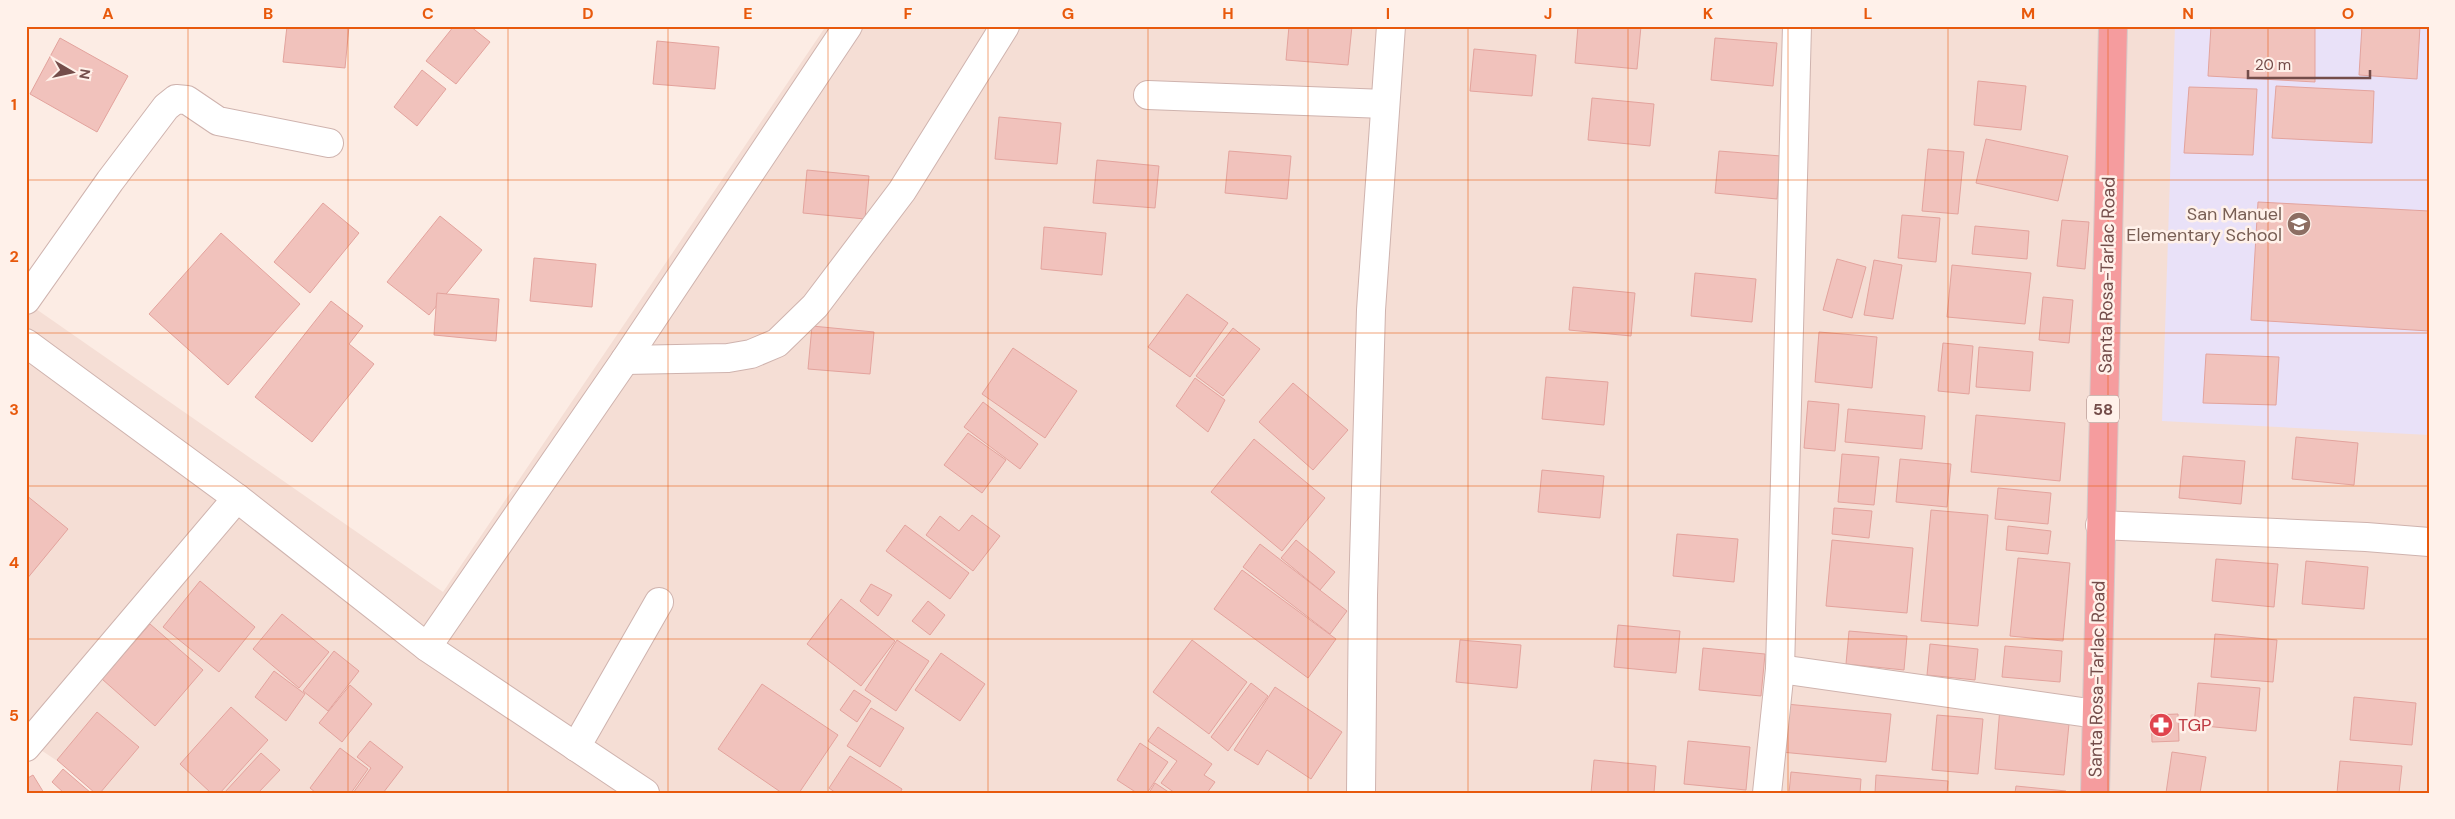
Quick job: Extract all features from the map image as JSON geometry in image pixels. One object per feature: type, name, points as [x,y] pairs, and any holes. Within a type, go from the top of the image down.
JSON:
[{"type":"highway","name":"Santa Rosa-Tarlac Road","points":[[2094,793],[2113,26]]},
{"type":"street","points":[[427,647],[625,360],[848,26]]},
{"type":"street","points":[[625,360],[728,358],[751,354],[777,343],[815,306],[902,191],[1004,26]]},
{"type":"street","points":[[1361,793],[1363,595],[1371,310],[1391,26]]},
{"type":"street","points":[[1767,793],[1780,669],[1797,26]]},
{"type":"street","points":[[1148,95],[1385,104]]},
{"type":"street","points":[[26,300],[110,181],[166,108],[176,99],[187,100],[218,121],[329,143]]},
{"type":"street","points":[[26,343],[237,498],[427,647],[645,793]]},
{"type":"street","points":[[26,747],[237,498]]},
{"type":"street","points":[[2100,525],[2429,542]]},
{"type":"street","points":[[576,747],[659,602]]},
{"type":"street","points":[[1780,669],[2096,714]]},
{"type":"shaded area","points":[[826,26],[2429,26],[2429,793],[105,793],[26,740],[26,302],[443,592]]},
{"type":"shaded area","name":"San Manuel Elementary School","points":[[2175,26],[2429,26],[2429,435],[2162,421]]},
{"type":"building","points":[[287,26],[349,26],[345,68],[283,62]]},
{"type":"building","points":[[454,26],[470,26],[490,42],[456,84],[426,61]]},
{"type":"building","points":[[1289,26],[1352,26],[1348,65],[1286,60]]},
{"type":"building","points":[[1578,26],[1641,26],[1637,69],[1575,63]]},
{"type":"building","points":[[2211,26],[2315,26],[2315,82],[2208,76]]},
{"type":"building","points":[[2362,26],[2420,26],[2417,79],[2359,75]]},
{"type":"building","points":[[60,38],[128,76],[97,132],[30,94]]},
{"type":"building","points":[[1715,38],[1777,43],[1773,86],[1711,80]]},
{"type":"building","points":[[657,41],[719,47],[715,89],[653,84]]},
{"type":"building","points":[[1474,49],[1536,55],[1532,96],[1470,91]]},
{"type":"building","points":[[422,70],[446,89],[417,126],[394,107]]},
{"type":"building","points":[[1978,81],[2026,86],[2021,130],[1974,125]]},
{"type":"building","points":[[2276,86],[2374,91],[2372,143],[2272,138]]},
{"type":"building","points":[[2189,87],[2257,89],[2253,155],[2184,153]]},
{"type":"building","points":[[1592,98],[1654,104],[1650,146],[1588,140]]},
{"type":"building","points":[[999,117],[1061,123],[1057,164],[995,159]]},
{"type":"building","points":[[1986,139],[2068,156],[2058,201],[1976,183]]},
{"type":"building","points":[[1928,149],[1964,152],[1958,214],[1922,211]]},
{"type":"building","points":[[1229,151],[1291,156],[1287,199],[1225,193]]},
{"type":"building","points":[[1719,151],[1781,156],[1777,199],[1715,193]]},
{"type":"building","points":[[1097,160],[1159,166],[1155,208],[1093,203]]},
{"type":"building","points":[[807,170],[869,176],[865,219],[803,213]]},
{"type":"building","points":[[2258,202],[2429,211],[2429,331],[2251,320]]},
{"type":"building","points":[[323,203],[359,233],[310,293],[274,262]]},
{"type":"building","points":[[1902,215],[1940,218],[1936,262],[1898,258]]},
{"type":"building","points":[[440,216],[482,250],[429,315],[387,282]]},
{"type":"building","points":[[2062,220],[2089,222],[2085,269],[2057,266]]},
{"type":"building","points":[[1975,226],[2029,231],[2027,259],[1972,254]]},
{"type":"building","points":[[1044,227],[1106,233],[1102,275],[1041,269]]},
{"type":"building","points":[[221,233],[300,304],[228,385],[149,314]]},
{"type":"building","points":[[534,258],[596,264],[592,307],[530,301]]},
{"type":"building","points":[[1837,259],[1866,267],[1852,318],[1823,310]]},
{"type":"building","points":[[1874,260],[1902,265],[1893,319],[1864,315]]},
{"type":"building","points":[[1952,265],[2031,273],[2025,324],[1947,317]]},
{"type":"building","points":[[1695,273],[1756,279],[1752,322],[1691,316]]},
{"type":"building","points":[[1573,287],[1635,293],[1631,336],[1569,330]]},
{"type":"building","points":[[437,293],[499,299],[496,341],[434,335]]},
{"type":"building","points":[[1187,294],[1228,323],[1190,377],[1148,347]]},
{"type":"building","points":[[2043,297],[2073,300],[2069,343],[2039,340]]},
{"type":"building","points":[[331,301],[363,326],[349,344],[374,364],[312,442],[255,397]]},
{"type":"building","points":[[812,326],[874,332],[870,374],[808,369]]},
{"type":"building","points":[[1233,328],[1260,349],[1223,396],[1196,376]]},
{"type":"building","points":[[1819,332],[1877,337],[1872,388],[1815,382]]},
{"type":"building","points":[[1943,343],[1973,346],[1969,394],[1938,391]]},
{"type":"building","points":[[1979,347],[2033,352],[2030,391],[1976,387]]},
{"type":"building","points":[[1013,348],[1077,391],[1045,438],[982,394]]},
{"type":"building","points":[[2206,354],[2279,357],[2276,405],[2203,403]]},
{"type":"building","points":[[1546,377],[1608,382],[1604,425],[1542,419]]},
{"type":"building","points":[[1195,378],[1225,400],[1208,432],[1176,406]]},
{"type":"building","points":[[1293,383],[1348,430],[1313,470],[1259,422]]},
{"type":"building","points":[[1808,401],[1839,404],[1835,451],[1804,448]]},
{"type":"building","points":[[983,402],[1038,444],[1020,469],[964,427]]},
{"type":"building","points":[[1848,409],[1925,416],[1922,449],[1845,442]]},
{"type":"building","points":[[1976,415],[2065,423],[2060,481],[1971,472]]},
{"type":"building","points":[[968,433],[1006,460],[982,493],[944,465]]},
{"type":"building","points":[[2296,437],[2358,443],[2354,485],[2292,479]]},
{"type":"building","points":[[1254,439],[1325,498],[1282,551],[1211,492]]},
{"type":"building","points":[[1842,454],[1879,457],[1874,505],[1838,502]]},
{"type":"building","points":[[2183,456],[2245,461],[2241,504],[2179,498]]},
{"type":"building","points":[[1900,459],[1951,464],[1947,507],[1896,502]]},
{"type":"building","points":[[1542,470],[1604,476],[1600,518],[1538,512]]},
{"type":"building","points":[[1998,488],[2051,493],[2048,524],[1995,519]]},
{"type":"building","points":[[26,495],[68,529],[26,580]]},
{"type":"building","points":[[1834,508],[1872,511],[1869,538],[1832,534]]},
{"type":"building","points":[[1931,510],[1988,515],[1978,626],[1921,621]]},
{"type":"building","points":[[972,515],[1000,536],[973,571],[926,535],[940,516],[959,531]]},
{"type":"building","points":[[905,525],[969,573],[950,599],[886,551]]},
{"type":"building","points":[[2008,526],[2051,531],[2048,554],[2006,550]]},
{"type":"building","points":[[1677,534],[1738,539],[1734,582],[1673,576]]},
{"type":"building","points":[[1296,540],[1335,572],[1320,590],[1281,558]]},
{"type":"building","points":[[1832,540],[1913,548],[1907,613],[1826,606]]},
{"type":"building","points":[[1260,544],[1347,611],[1330,634],[1243,567]]},
{"type":"building","points":[[2018,558],[2070,563],[2063,641],[2010,636]]},
{"type":"building","points":[[2216,559],[2278,564],[2274,607],[2212,601]]},
{"type":"building","points":[[2306,561],[2368,567],[2364,609],[2302,604]]},
{"type":"building","points":[[1242,570],[1336,639],[1308,678],[1214,609]]},
{"type":"building","points":[[200,581],[255,627],[219,672],[163,627]]},
{"type":"building","points":[[871,584],[892,595],[878,616],[860,601]]},
{"type":"building","points":[[841,599],[895,641],[861,686],[807,644]]},
{"type":"building","points":[[928,601],[945,615],[930,635],[912,621]]},
{"type":"building","points":[[282,614],[329,652],[299,688],[253,649]]},
{"type":"building","points":[[150,624],[203,670],[155,726],[102,679]]},
{"type":"building","points":[[1618,625],[1680,631],[1676,673],[1614,667]]},
{"type":"building","points":[[1849,631],[1907,636],[1904,670],[1846,664]]},
{"type":"building","points":[[2215,634],[2277,640],[2273,682],[2211,677]]},
{"type":"building","points":[[897,640],[929,661],[896,711],[865,690]]},
{"type":"building","points":[[1192,640],[1247,682],[1209,734],[1153,692]]},
{"type":"building","points":[[1460,640],[1521,645],[1517,688],[1456,682]]},
{"type":"building","points":[[1930,644],[1978,649],[1975,680],[1927,675]]},
{"type":"building","points":[[2005,646],[2062,651],[2060,682],[2002,677]]},
{"type":"building","points":[[1703,648],[1765,654],[1761,696],[1699,690]]},
{"type":"building","points":[[334,651],[359,671],[328,711],[303,691]]},
{"type":"building","points":[[941,653],[985,684],[960,721],[915,690]]},
{"type":"building","points":[[274,671],[305,694],[286,721],[255,697]]},
{"type":"building","points":[[1251,683],[1268,696],[1228,751],[1211,737]]},
{"type":"building","points":[[2198,683],[2260,688],[2256,731],[2194,725]]},
{"type":"building","points":[[762,684],[838,735],[799,793],[782,793],[718,749]]},
{"type":"building","points":[[350,685],[372,704],[342,742],[319,723]]},
{"type":"building","points":[[1275,687],[1342,732],[1311,779],[1267,750],[1258,765],[1234,750]]},
{"type":"building","points":[[854,690],[871,701],[857,722],[840,710]]},
{"type":"building","points":[[2354,697],[2416,703],[2412,745],[2350,740]]},
{"type":"building","points":[[1786,704],[1891,714],[1886,762],[1781,752]]},
{"type":"building","points":[[231,707],[268,740],[220,793],[211,793],[180,764]]},
{"type":"building","points":[[2000,707],[2070,714],[2064,775],[1995,769]]},
{"type":"building","points":[[871,708],[904,728],[880,767],[847,746]]},
{"type":"building","points":[[97,712],[139,747],[100,793],[95,793],[57,760]]},
{"type":"building","points":[[2178,714],[2179,741],[2152,742],[2151,715]]},
{"type":"building","points":[[1937,715],[1983,719],[1978,774],[1932,770]]},
{"type":"building","points":[[1158,727],[1212,764],[1204,775],[1215,782],[1207,793],[1175,793],[1161,783],[1177,761],[1148,741]]},
{"type":"building","points":[[370,741],[403,767],[383,793],[353,793],[371,768],[357,757]]},
{"type":"building","points":[[1688,741],[1750,747],[1746,790],[1684,784]]},
{"type":"building","points":[[1140,743],[1168,762],[1147,793],[1137,793],[1117,780]]},
{"type":"building","points":[[340,748],[368,769],[351,793],[316,793],[310,788]]},
{"type":"building","points":[[2172,752],[2206,757],[2200,793],[2166,793]]},
{"type":"building","points":[[261,753],[280,770],[258,793],[224,793]]},
{"type":"building","points":[[850,756],[902,789],[900,793],[836,793],[829,788]]},
{"type":"building","points":[[1594,760],[1656,766],[1654,793],[1591,793]]},
{"type":"building","points":[[2340,761],[2402,766],[2399,793],[2337,793]]},
{"type":"building","points":[[63,769],[91,793],[64,793],[52,782]]},
{"type":"building","points":[[1791,772],[1861,779],[1860,793],[1789,793]]},
{"type":"building","points":[[33,775],[44,793],[26,793],[26,779]]},
{"type":"building","points":[[1876,775],[1948,781],[1947,793],[1875,793]]},
{"type":"building","points":[[1155,783],[1170,793],[1149,793]]},
{"type":"building","points":[[2016,786],[2066,791],[2066,793],[2015,793]]},
{"type":"place","name":"San Manuel Elementary School","points":[[2299,224]]},
{"type":"place","name":"TGP","points":[[2161,725]]}]
